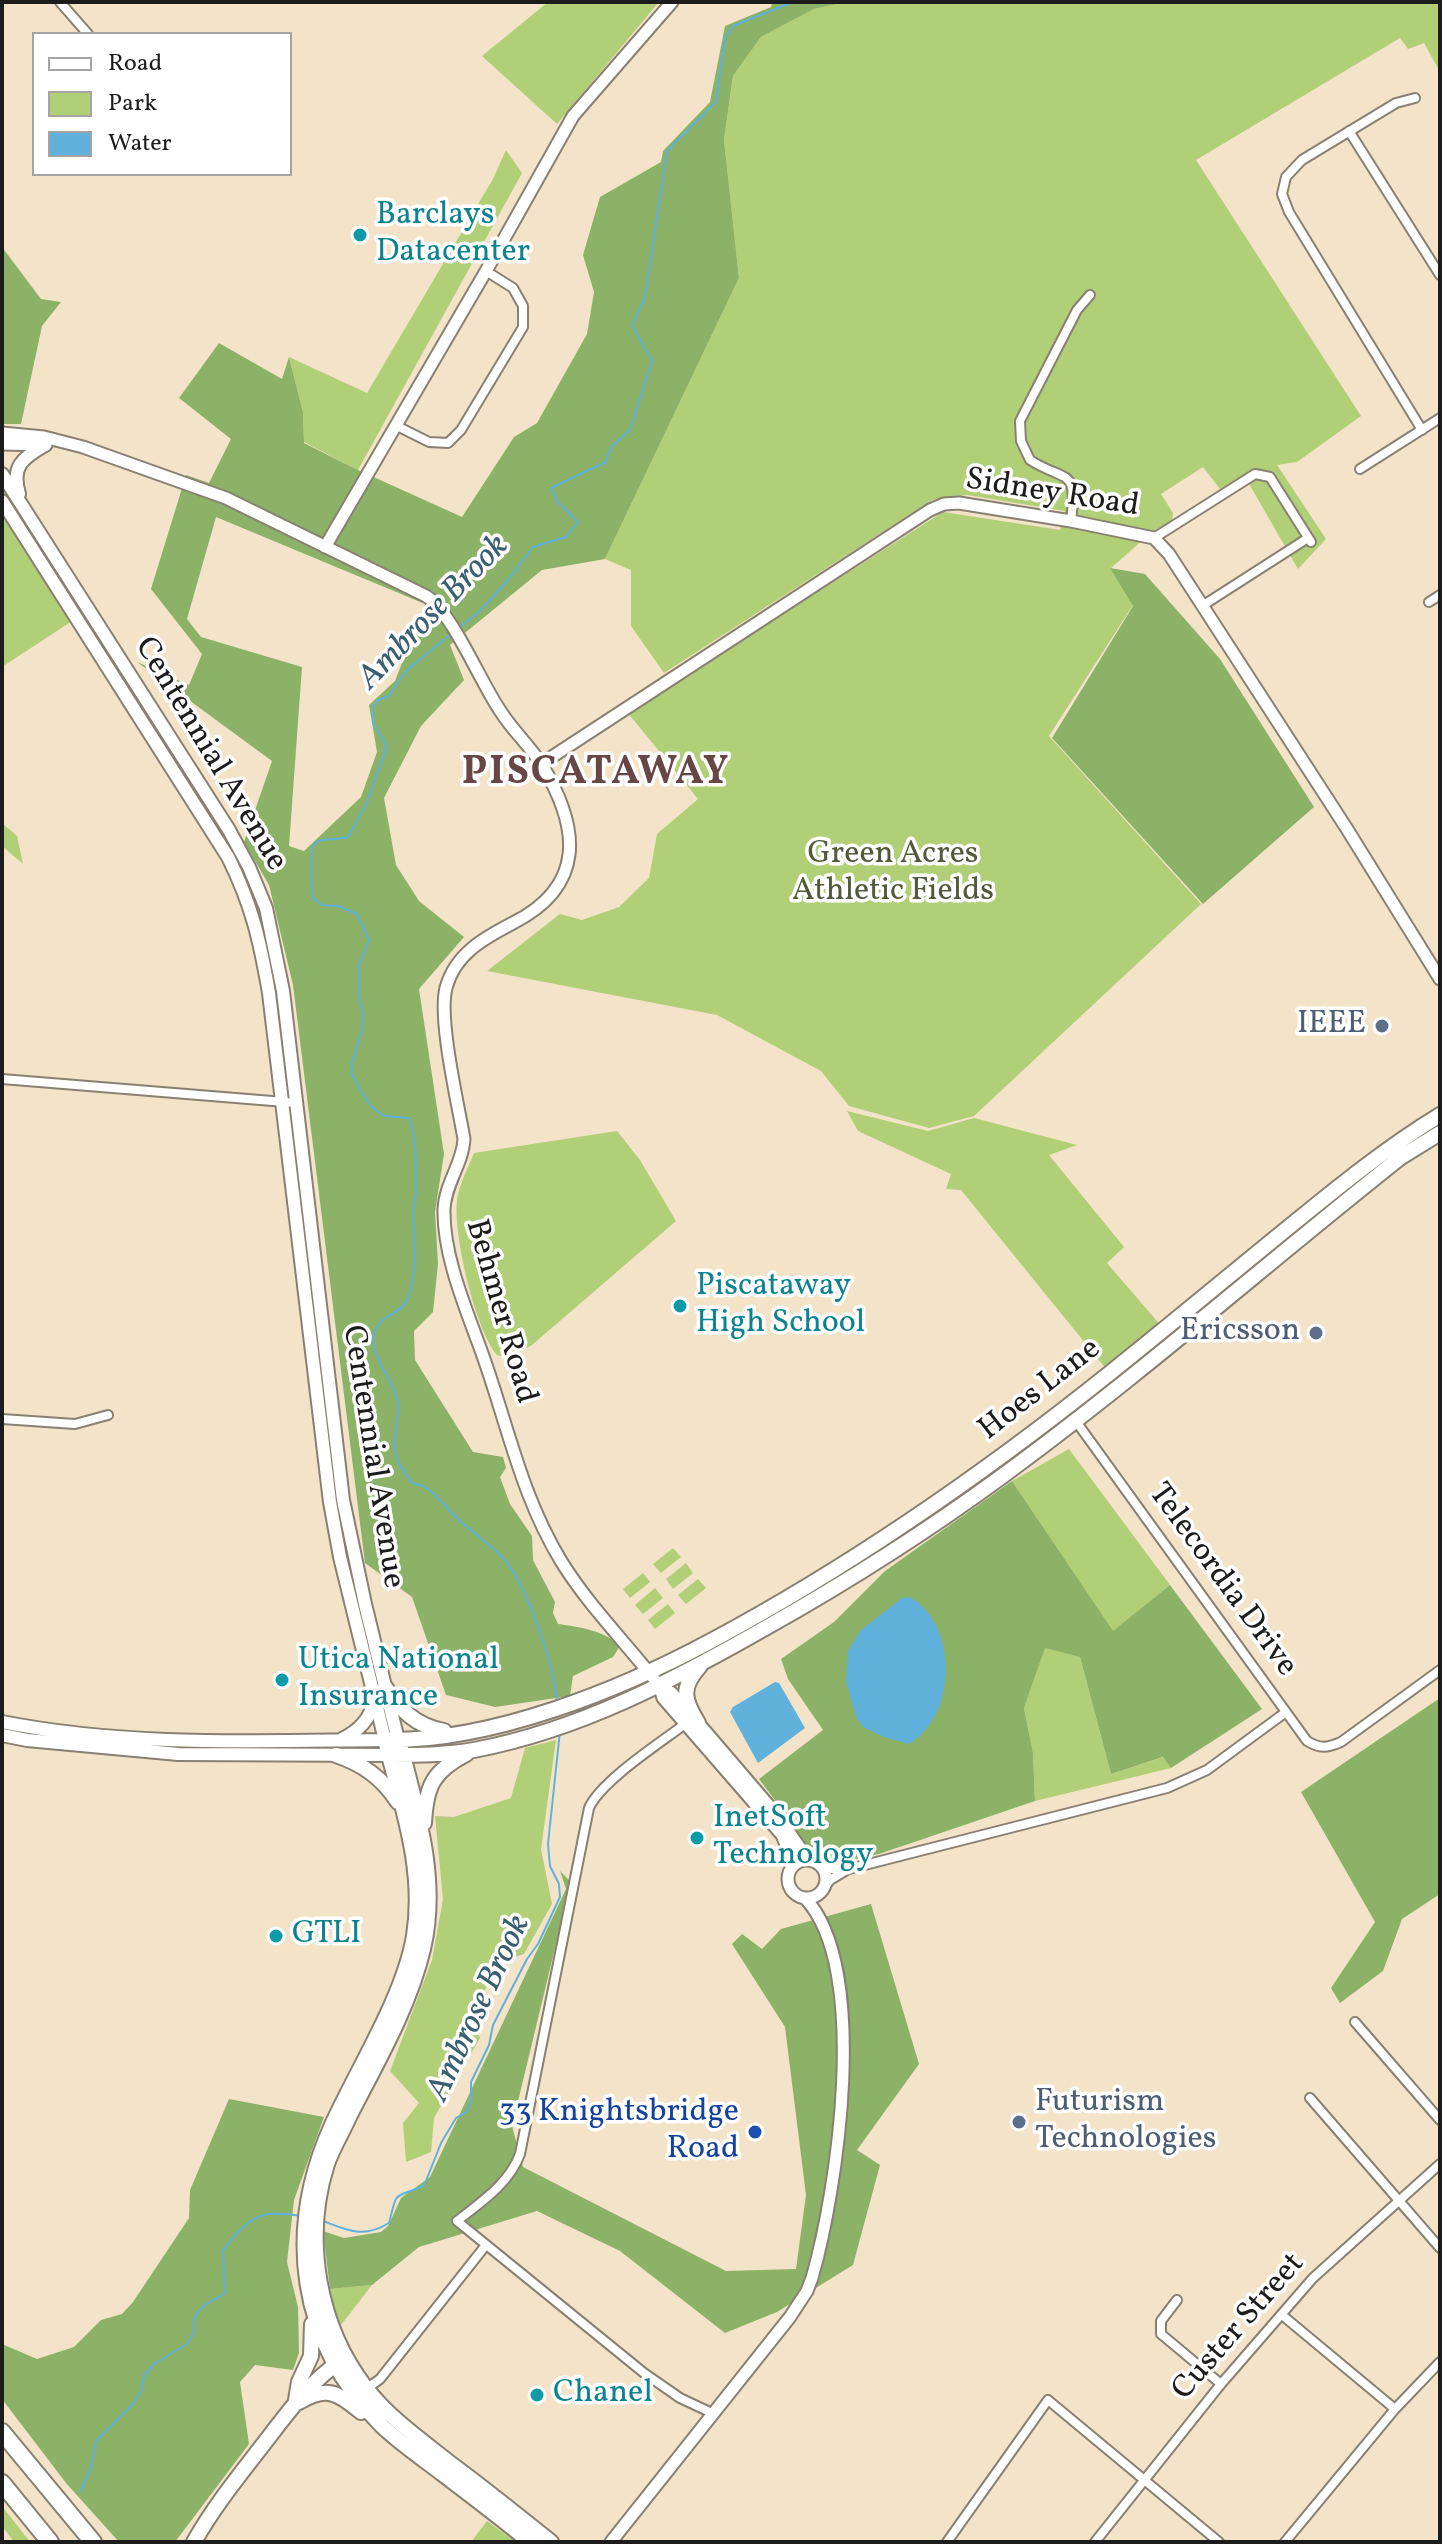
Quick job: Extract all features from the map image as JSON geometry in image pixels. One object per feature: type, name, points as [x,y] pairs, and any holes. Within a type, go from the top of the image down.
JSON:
[{"type":"highway","name":"Hoes Lane","points":[[392,1740],[502,1724],[572,1703],[649,1672],[806,1587],[935,1504],[1066,1408],[1353,1175],[1440,1115]]},
{"type":"highway","name":"Hoes Lane","points":[[472,1751],[574,1723],[630,1701],[703,1663],[870,1567],[1000,1478],[1075,1421],[1371,1180],[1440,1133]]},
{"type":"highway","points":[[692,1724],[685,1692],[691,1676],[703,1663]]},
{"type":"highway","points":[[379,1687],[412,1720],[429,1728],[456,1733]]},
{"type":"highway","name":"Centennial Avenue","points":[[312,2211],[327,2164],[402,2010],[423,1950],[430,1895],[429,1867],[392,1740]]},
{"type":"highway","points":[[339,1747],[389,1789],[403,1809]]},
{"type":"highway","points":[[396,1755],[472,1751]]},
{"type":"highway","points":[[423,1839],[428,1790],[444,1767],[472,1751]]},
{"type":"highway","name":"Centennial Avenue","points":[[396,1755],[403,1809],[416,1868],[414,1937],[405,1970],[319,2154],[305,2273],[312,2308],[357,2398],[384,2427],[530,2542]]},
{"type":"highway","name":"Centennial Avenue","points":[[310,2228],[321,2288],[340,2361],[411,2433],[551,2542]]},
{"type":"highway","points":[[294,2404],[299,2382],[311,2356],[312,2308]]},
{"type":"highway","points":[[194,2542],[209,2515],[294,2404],[340,2361]]},
{"type":"highway","points":[[294,2404],[318,2393],[330,2392],[341,2396],[384,2427]]},
{"type":"highway","points":[[2,2432],[93,2542]]},
{"type":"highway","points":[[2,2483],[50,2542]]},
{"type":"main road","points":[[22,505],[15,480],[18,467],[28,455],[45,445]]},
{"type":"main road","name":"Centennial Avenue","points":[[2,474],[229,830],[266,908],[276,949],[297,1103],[343,1500],[392,1740]]},
{"type":"main road","name":"Centennial Avenue","points":[[2,501],[220,845],[246,894],[260,940],[265,972],[330,1502],[340,1557],[379,1687]]},
{"type":"main road","points":[[339,1747],[365,1722],[379,1687]]},
{"type":"main road","points":[[2,1722],[113,1737],[339,1747],[396,1755]]},
{"type":"main road","points":[[2,1735],[178,1754],[339,1747],[392,1740]]},
{"type":"street","points":[[60,2],[86,32]]},
{"type":"street","points":[[325,547],[573,116],[672,2]]},
{"type":"street","points":[[1415,98],[1396,103],[1295,166],[1286,177],[1282,194],[1289,212],[1422,430]]},
{"type":"street","points":[[1349,131],[1440,275]]},
{"type":"street","points":[[395,425],[429,442],[448,443],[461,430],[523,327],[523,306],[513,288],[486,271]]},
{"type":"street","points":[[1071,521],[1074,500],[1071,484],[1061,473],[1030,460],[1021,441],[1020,421],[1077,310],[1090,295]]},
{"type":"street","points":[[1360,469],[1440,418]]},
{"type":"street","points":[[2,433],[35,435],[83,447]]},
{"type":"street","points":[[2,444],[83,447]]},
{"type":"street","name":"Behmer Road","points":[[83,447],[226,498],[432,600],[442,609],[488,695],[541,764],[562,805],[570,836],[567,863],[560,885],[533,913],[479,941],[465,954],[446,989],[445,1020],[464,1139],[462,1155],[445,1201],[445,1221],[461,1296],[489,1372],[526,1490],[560,1559],[572,1576],[659,1685],[663,1698],[692,1724]]},
{"type":"street","points":[[1154,538],[1255,474],[1270,477],[1310,540],[1202,606]]},
{"type":"street","name":"Sidney Road","points":[[541,764],[930,510],[944,504],[959,503],[1071,521],[1154,538],[1169,554],[1440,979]]},
{"type":"street","points":[[1429,602],[1440,595]]},
{"type":"street","points":[[2,1079],[297,1103]]},
{"type":"street","name":"Telecordia Drive","points":[[815,1862],[828,1869],[849,1869],[1178,1784],[1207,1770],[1286,1712],[1066,1408]]},
{"type":"street","points":[[2,1419],[75,1424],[108,1415]]},
{"type":"street","points":[[1286,1712],[1307,1741],[1318,1748],[1330,1746],[1341,1742],[1440,1670]]},
{"type":"street","points":[[692,1724],[777,1815],[805,1855],[824,1872],[822,1924]]},
{"type":"street","points":[[611,2542],[799,2305],[818,2256],[836,2164],[844,2032],[837,1973],[822,1924],[805,1898],[791,1890],[788,1880],[791,1857],[782,1835],[692,1724]]},
{"type":"street","points":[[692,1724],[606,1787],[592,1801],[520,2154],[503,2183],[457,2221],[644,2373],[680,2398],[714,2414]]},
{"type":"street","points":[[791,1869],[800,1862],[815,1862]]},
{"type":"street","name":"Telecordia Drive","points":[[822,1890],[830,1880],[849,1869]]},
{"type":"street","points":[[805,1898],[811,1898],[822,1890]]},
{"type":"street","points":[[1355,2022],[1440,2120]]},
{"type":"street","points":[[1310,2098],[1440,2248]]},
{"type":"street","name":"Custer Street","points":[[1095,2542],[1221,2384],[1313,2278],[1440,2164]]},
{"type":"street","points":[[366,2389],[380,2379],[486,2245]]},
{"type":"street","points":[[1177,2300],[1161,2321],[1161,2334],[1221,2384]]},
{"type":"street","points":[[1282,2315],[1395,2409]]},
{"type":"street","points":[[1285,2542],[1395,2409],[1440,2362]]},
{"type":"street","points":[[947,2542],[1048,2400],[1219,2542]]},
{"type":"green space","points":[[548,2],[659,2],[557,124],[482,56]]},
{"type":"green space","points":[[772,2],[846,2],[814,9],[761,37],[733,76],[724,140],[739,278],[605,559],[542,570],[450,645],[464,680],[421,726],[384,798],[396,865],[419,901],[464,937],[419,989],[444,1154],[435,1212],[438,1264],[433,1312],[414,1331],[415,1360],[473,1452],[503,1457],[506,1468],[500,1477],[510,1504],[532,1536],[533,1560],[555,1602],[553,1613],[558,1624],[599,1633],[620,1646],[613,1657],[573,1676],[570,1696],[495,1707],[446,1695],[412,1597],[365,1563],[293,985],[269,885],[244,842],[272,761],[137,662],[189,685],[202,654],[151,589],[186,475],[209,483],[231,439],[179,398],[219,343],[282,379],[289,357],[303,412],[304,443],[462,517],[514,437],[537,423],[587,334],[594,292],[583,255],[600,197],[661,162],[663,151],[710,102],[725,26],[771,7]],"holes":[[[216,517],[425,604],[395,681],[369,705],[377,752],[361,797],[304,851],[289,846],[302,667],[201,637],[187,619]]]},
{"type":"green space","name":"Green Acres Athletic Fields","points":[[846,2],[1440,2],[1440,72],[1424,43],[1408,49],[1400,38],[1196,160],[1361,416],[1297,462],[1277,465],[1326,539],[1298,569],[1244,475],[1220,489],[1203,467],[1161,494],[1173,513],[1172,521],[1153,531],[1111,568],[1133,605],[1049,736],[1201,904],[974,1116],[929,1128],[849,1106],[821,1071],[717,1015],[487,971],[560,914],[582,920],[619,907],[649,878],[657,834],[698,799],[628,713],[943,512],[1060,530],[1065,511],[967,495],[932,500],[664,673],[631,626],[631,570],[605,559],[739,278],[724,140],[733,76],[761,37],[814,9]]},
{"type":"green space","points":[[506,150],[522,173],[358,470],[304,442],[303,412],[289,357],[367,393],[493,179]]},
{"type":"green space","points":[[2,247],[41,299],[61,302],[42,326],[21,424],[2,424]]},
{"type":"green space","points":[[2,511],[72,621],[2,667]]},
{"type":"green space","points":[[1110,568],[1145,574],[1220,659],[1314,807],[1203,904],[1052,738],[1133,606]]},
{"type":"green space","points":[[2,823],[17,836],[23,864],[2,846]]},
{"type":"green space","points":[[847,1111],[928,1131],[974,1118],[1077,1145],[1049,1155],[1124,1247],[1107,1263],[1162,1327],[1107,1370],[961,1190],[946,1189],[951,1174],[858,1131]]},
{"type":"green space","points":[[617,1131],[640,1160],[676,1221],[532,1345],[511,1356],[497,1355],[481,1325],[467,1280],[458,1235],[458,1194],[474,1153]]},
{"type":"green space","points":[[1069,1449],[1170,1585],[1113,1632],[1012,1481]]},
{"type":"green space","points":[[1012,1481],[1113,1631],[1170,1585],[1262,1709],[1171,1768],[1163,1757],[1111,1774],[1080,1657],[1045,1648],[1024,1708],[1033,1753],[1035,1801],[879,1854],[834,1864],[806,1849],[793,1824],[759,1779],[823,1730],[788,1679],[781,1659],[834,1622],[885,1571]]},
{"type":"green space","points":[[673,1548],[681,1557],[661,1573],[653,1564]]},
{"type":"green space","points":[[686,1563],[693,1573],[673,1589],[666,1579]]},
{"type":"green space","points":[[643,1573],[650,1582],[630,1598],[623,1589]]},
{"type":"green space","points":[[698,1579],[706,1588],[686,1604],[678,1595]]},
{"type":"green space","points":[[655,1588],[663,1598],[643,1614],[635,1605]]},
{"type":"green space","points":[[668,1604],[675,1613],[655,1629],[648,1620]]},
{"type":"green space","points":[[1045,1647],[1080,1657],[1111,1774],[1164,1757],[1171,1768],[1035,1801],[1033,1753],[1024,1708]]},
{"type":"green space","points":[[1440,1698],[1440,1894],[1402,1919],[1383,1971],[1340,2003],[1331,1988],[1375,1922],[1301,1792]]},
{"type":"green space","points":[[556,1740],[541,1849],[552,1904],[524,1954],[497,1963],[473,2017],[480,2038],[434,2118],[431,2152],[406,2162],[403,2123],[419,2103],[390,2071],[432,1960],[443,1899],[435,1816],[454,1817],[511,1798],[525,1748]]},
{"type":"green space","points":[[560,1871],[571,1882],[512,2126],[523,2167],[726,2271],[796,2269],[806,2195],[785,2027],[732,1944],[742,1934],[762,1949],[781,1929],[871,1904],[919,2064],[857,2150],[880,2165],[853,2265],[777,2312],[725,2333],[620,2251],[537,2211],[419,2247],[372,2285],[330,2289],[323,2231],[344,2238],[381,2232],[388,2226],[401,2198],[430,2177],[566,1889]]},
{"type":"green space","points":[[229,2099],[324,2117],[294,2200],[287,2262],[298,2307],[299,2353],[293,2370],[255,2365],[240,2382],[249,2444],[175,2542],[119,2542],[66,2483],[2,2399],[2,2344],[37,2359],[74,2347],[101,2320],[122,2314],[189,2218],[190,2190]]},
{"type":"green space","points":[[372,2285],[341,2325],[330,2289]]},
{"type":"green space","points":[[2,2506],[30,2542],[14,2542],[2,2526]]},
{"type":"green space","points":[[487,2521],[516,2542],[471,2542]]},
{"type":"water","points":[[910,1597],[926,1610],[937,1628],[944,1649],[946,1671],[936,1713],[925,1731],[909,1744],[863,1727],[857,1719],[846,1682],[848,1651],[860,1631],[902,1598]]},
{"type":"water","points":[[775,1682],[779,1683],[805,1728],[758,1763],[730,1712],[733,1707]]},
{"type":"waterway","name":"Ambrose Brook","points":[[460,627],[480,611],[533,547],[566,537],[578,522],[557,501],[551,488],[606,462],[611,447],[630,430],[652,361],[632,325],[645,297],[667,151],[716,102],[725,37],[733,26],[793,2]]},
{"type":"waterway","name":"Ambrose Brook","points":[[452,633],[406,671],[389,696],[378,700],[373,706],[373,723],[386,744],[384,755],[366,805],[348,837],[314,844],[312,894],[322,905],[338,906],[357,914],[369,940],[359,965],[362,1031],[352,1063],[352,1074],[371,1106],[384,1116],[409,1118],[416,1153],[413,1279],[404,1305],[380,1323],[373,1342],[398,1403],[396,1457],[412,1483],[427,1488],[497,1552],[512,1570],[538,1625],[557,1701]]},
{"type":"waterway","name":"Ambrose Brook","points":[[323,2221],[363,2232],[389,2223],[398,2197],[424,2186],[441,2143],[456,2118],[466,2112],[471,2101],[471,2082],[489,2045],[493,2025],[560,1897],[559,1884],[550,1866],[548,1844],[560,1731]]},
{"type":"waterway","name":"Ambrose Brook","points":[[80,2492],[90,2470],[96,2441],[133,2404],[141,2391],[144,2376],[154,2364],[187,2344],[194,2333],[194,2319],[201,2308],[225,2293],[223,2250],[255,2218],[274,2214],[301,2216]]},
{"type":"place","name":"Barclays Datacenter","points":[[360,235]]},
{"type":"place","name":"IEEE","points":[[1382,1026]]},
{"type":"place","name":"Piscataway High School","points":[[680,1306]]},
{"type":"place","name":"Ericsson","points":[[1316,1333]]},
{"type":"place","name":"Utica National Insurance","points":[[282,1680]]},
{"type":"place","name":"InetSoft Technology","points":[[697,1838]]},
{"type":"place","name":"GTLI","points":[[276,1936]]},
{"type":"place","name":"Futurism Technologies","points":[[1019,2122]]},
{"type":"place","name":"33 Knightsbridge Road","points":[[755,2132]]},
{"type":"place","name":"Chanel","points":[[537,2395]]},
{"type":"district","name":"PISCATAWAY","points":[[596,776]]}]
